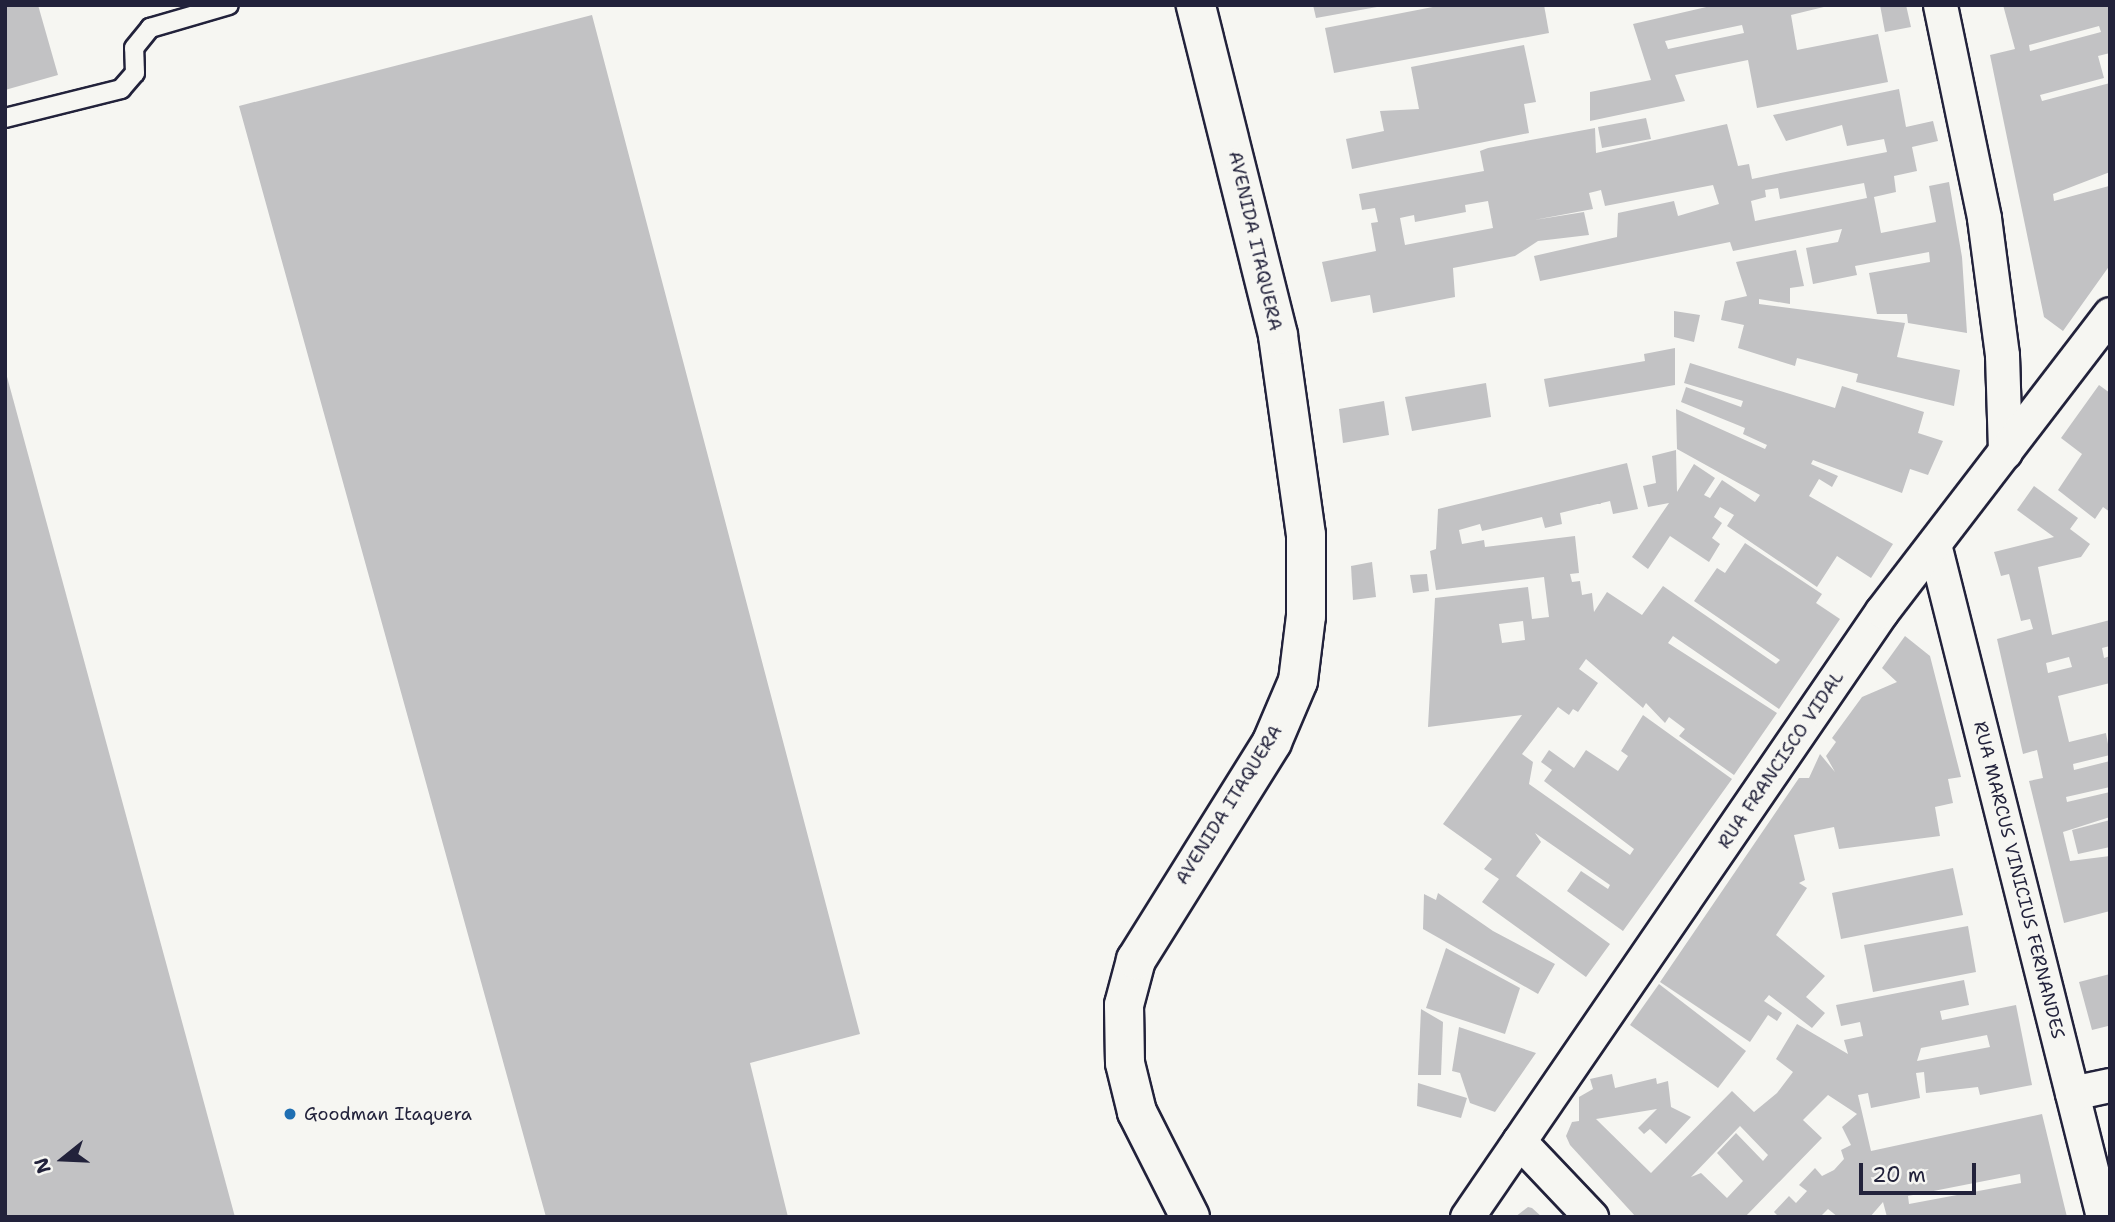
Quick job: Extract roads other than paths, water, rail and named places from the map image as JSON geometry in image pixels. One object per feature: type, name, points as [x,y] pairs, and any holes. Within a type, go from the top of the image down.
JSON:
[{"type":"street","name":"AVENIDA ITAQUERA","points":[[1190,1217],[1137,1111],[1125,1063],[1124,1005],[1136,960],[1272,742],[1298,681],[1306,616],[1305,521],[1278,335],[1196,5]]},
{"type":"street","points":[[1940,5],[1984,218],[2002,355],[2005,452]]},
{"type":"street","name":"RUA FRANCISCO VIDAL","points":[[1467,1217],[1882,611],[2110,314]]},
{"type":"street","name":"RUA MARCUS VINICIUS FERNANDES","points":[[1934,544],[2104,1217]]},
{"type":"street","points":[[2072,1094],[2110,1085]]},
{"type":"street","points":[[1519,1140],[1591,1217]]},
{"type":"lane","points":[[5,118],[121,89],[135,74],[134,48],[150,28],[229,5]]},
{"type":"place","name":"Goodman Itaquera","points":[[290,1114]]}]
